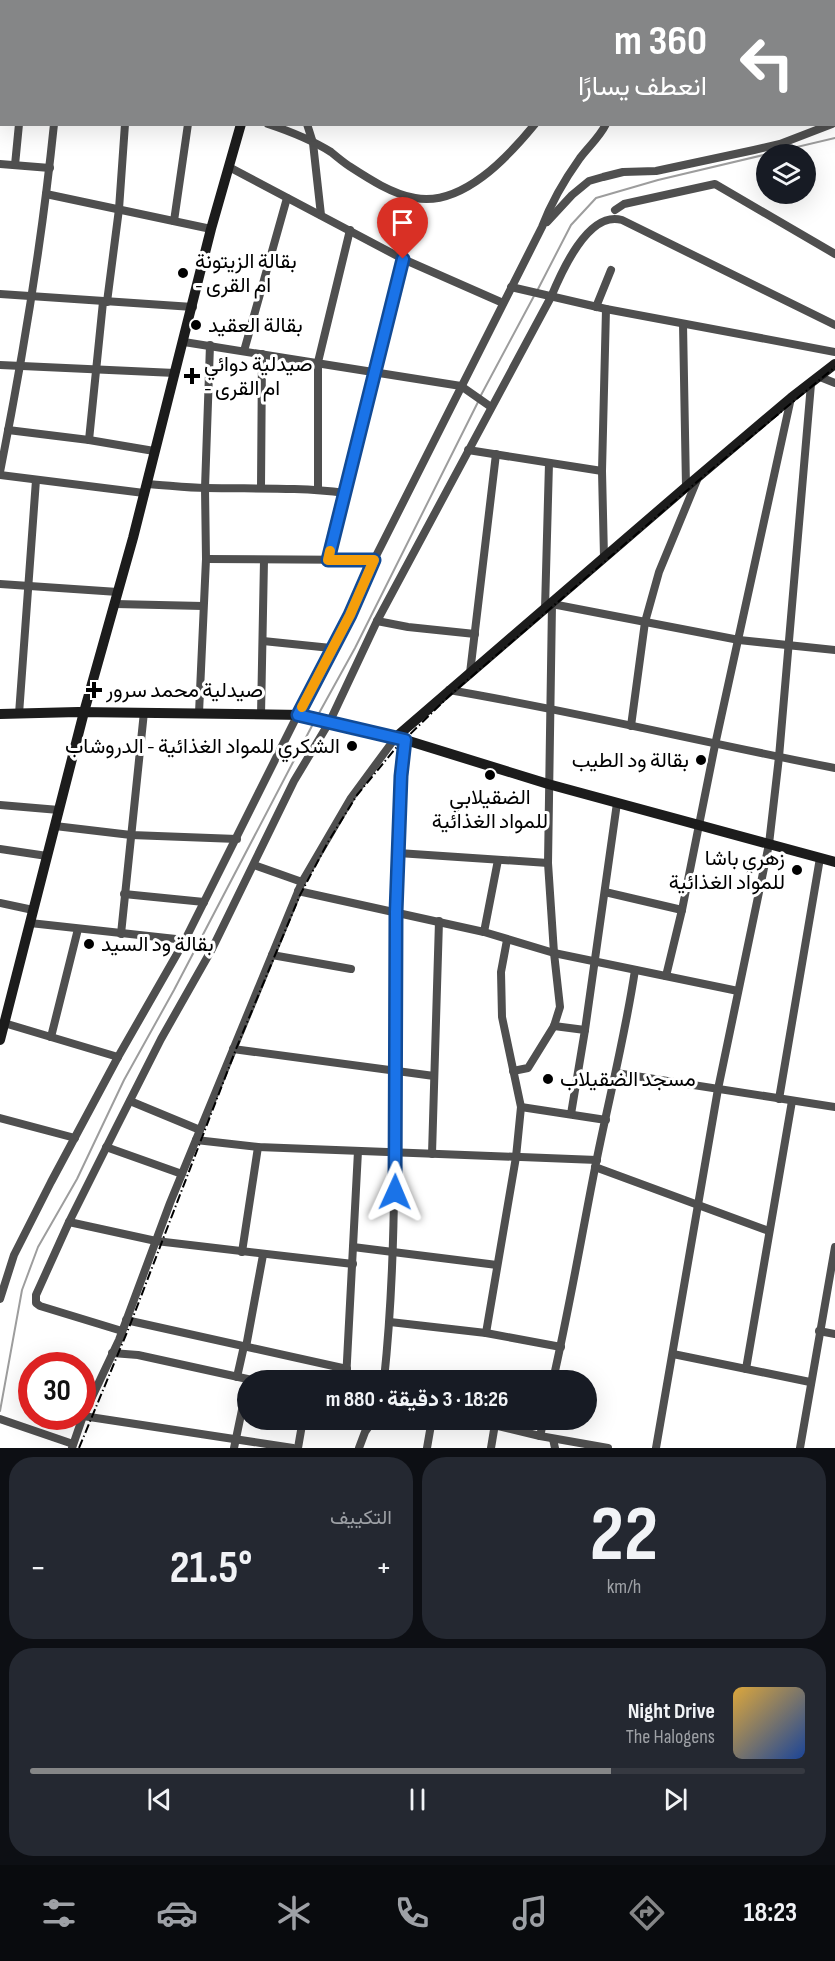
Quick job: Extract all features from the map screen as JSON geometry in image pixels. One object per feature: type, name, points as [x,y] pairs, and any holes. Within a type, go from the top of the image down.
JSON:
[{"type":"street","points":[[15,165],[19,126]]},
{"type":"street","points":[[54,126],[50,168],[20,366],[0,473],[36,480],[145,488],[261,487],[345,493]]},
{"type":"street","points":[[89,440],[105,302],[119,209],[124,126]]},
{"type":"street","points":[[174,221],[188,126]]},
{"type":"street","points":[[0,1040],[84,712],[115,604],[240,126]]},
{"type":"street","points":[[273,126],[313,143],[387,188],[416,198],[431,199],[449,196],[466,188],[492,169],[533,126]]},
{"type":"street","points":[[308,126],[313,143],[321,215]]},
{"type":"street","points":[[0,1299],[14,1255],[118,1057],[185,940],[301,715],[374,560],[463,388],[557,193],[580,157],[600,135],[605,126]]},
{"type":"street","points":[[542,227],[557,209],[589,181],[623,172],[675,168],[780,144],[829,126]]},
{"type":"street","points":[[0,164],[50,168]]},
{"type":"street","points":[[229,167],[403,259],[503,303]]},
{"type":"street","points":[[615,210],[624,204],[715,184],[835,254]]},
{"type":"street","points":[[46,194],[212,229]]},
{"type":"street","points":[[243,351],[287,198]]},
{"type":"street","points":[[122,1331],[36,1303],[36,1295],[106,1147],[254,865],[294,781],[377,621],[468,450],[488,404],[576,246],[589,231],[608,220],[617,218],[835,325]]},
{"type":"street","points":[[318,490],[318,363],[351,230]]},
{"type":"street","points":[[328,560],[403,259]]},
{"type":"street","points":[[596,307],[611,270]]},
{"type":"street","points":[[511,287],[596,307],[835,352]]},
{"type":"street","points":[[0,294],[193,307]]},
{"type":"street","points":[[604,557],[602,471],[606,309]]},
{"type":"street","points":[[683,324],[686,487]]},
{"type":"street","points":[[184,342],[374,371],[463,388],[488,404]]},
{"type":"street","points":[[199,713],[206,559],[205,488],[210,345]]},
{"type":"street","points":[[261,487],[262,354]]},
{"type":"street","points":[[96,1388],[122,1331],[182,1174],[298,891],[351,798],[400,739],[449,690],[791,398],[816,381],[835,364]]},
{"type":"street","points":[[0,365],[175,373]]},
{"type":"street","points":[[816,381],[835,383]]},
{"type":"street","points":[[657,1448],[718,1089],[769,844],[816,381]]},
{"type":"street","points":[[666,976],[791,398]]},
{"type":"street","points":[[8,430],[154,451]]},
{"type":"street","points":[[468,450],[602,471]]},
{"type":"street","points":[[470,674],[496,454]]},
{"type":"street","points":[[513,1071],[528,1068],[554,1026],[560,1007],[548,863],[551,708],[548,607],[549,463]]},
{"type":"street","points":[[631,726],[645,622],[659,572],[699,476]]},
{"type":"street","points":[[20,714],[36,480]]},
{"type":"street","points":[[206,559],[374,560]]},
{"type":"street","points":[[261,715],[264,560]]},
{"type":"street","points":[[0,584],[118,592]]},
{"type":"street","points":[[115,604],[203,606]]},
{"type":"street","points":[[548,607],[739,640],[835,650]]},
{"type":"street","points":[[377,621],[408,627],[475,634]]},
{"type":"street","points":[[263,641],[331,648]]},
{"type":"street","points":[[449,690],[551,708],[715,745],[835,768]]},
{"type":"street","points":[[0,714],[144,712],[301,715],[400,739],[548,784],[835,862]]},
{"type":"street","points":[[121,934],[144,712]]},
{"type":"street","points":[[385,1370],[394,1251],[396,912],[401,776],[400,739]]},
{"type":"street","points":[[571,1114],[617,803]]},
{"type":"street","points":[[0,805],[59,810]]},
{"type":"street","points":[[55,826],[131,835],[237,839]]},
{"type":"street","points":[[0,849],[47,856]]},
{"type":"street","points":[[398,853],[548,863]]},
{"type":"street","points":[[779,1099],[820,858]]},
{"type":"street","points":[[484,932],[498,860]]},
{"type":"street","points":[[254,865],[302,882]]},
{"type":"street","points":[[298,891],[439,921],[593,962],[738,991]]},
{"type":"street","points":[[605,892],[682,910]]},
{"type":"street","points":[[124,894],[204,902]]},
{"type":"street","points":[[0,903],[33,910]]},
{"type":"street","points":[[432,1154],[439,921]]},
{"type":"street","points":[[30,923],[185,940]]},
{"type":"street","points":[[51,1037],[78,929]]},
{"type":"street","points":[[486,1333],[516,1157],[521,1107],[502,1017],[500,995],[501,972],[507,940]]},
{"type":"street","points":[[272,955],[351,969]]},
{"type":"street","points":[[555,1370],[616,1073],[634,970]]},
{"type":"street","points":[[4,1023],[118,1057]]},
{"type":"street","points":[[554,1026],[585,1030]]},
{"type":"street","points":[[233,1049],[434,1076]]},
{"type":"street","points":[[616,1073],[835,1107]]},
{"type":"street","points":[[130,1101],[200,1130]]},
{"type":"street","points":[[746,1369],[792,1101]]},
{"type":"street","points":[[521,1107],[606,1120]]},
{"type":"street","points":[[0,1118],[75,1138]]},
{"type":"street","points":[[196,1140],[258,1147],[516,1157],[596,1164],[769,1231]]},
{"type":"street","points":[[106,1147],[182,1174]]},
{"type":"street","points":[[242,1252],[258,1147]]},
{"type":"street","points":[[126,1320],[347,1369],[358,1151]]},
{"type":"street","points":[[69,1222],[156,1241],[353,1264]]},
{"type":"street","points":[[353,1246],[497,1265]]},
{"type":"street","points":[[800,1448],[835,1247]]},
{"type":"street","points":[[239,1370],[262,1255]]},
{"type":"street","points":[[390,1322],[486,1333],[561,1347]]},
{"type":"street","points":[[819,1331],[835,1334]]},
{"type":"street","points":[[112,1353],[138,1355],[237,1377]]},
{"type":"street","points":[[673,1354],[810,1382]]},
{"type":"street","points":[[96,1418],[235,1444],[295,1448],[300,1430]]},
{"type":"street","points":[[4,1420],[73,1446],[78,1430]]},
{"type":"street","points":[[358,1448],[366,1430]]},
{"type":"street","points":[[427,1448],[430,1430]]},
{"type":"street","points":[[491,1448],[494,1430]]},
{"type":"street","points":[[518,1430],[608,1448]]},
{"type":"street","points":[[540,1436],[541,1430]]},
{"type":"street","points":[[553,1438],[555,1448]]},
{"type":"waterway","points":[[537,291],[571,225],[596,198],[658,180],[835,138]]},
{"type":"waterway","points":[[480,397],[534,296]]},
{"type":"waterway","points":[[318,715],[355,648],[478,402]]},
{"type":"waterway","points":[[0,1411],[22,1290],[38,1247],[77,1179],[124,1080],[174,990],[314,722]]},
{"type":"railway","points":[[79,1448],[130,1325],[236,1049],[300,895],[328,842],[357,795],[395,749],[449,696],[706,474],[835,367]]},
{"type":"slow traffic","points":[[302,707],[350,615],[374,560],[328,560],[330,551]]},
{"type":"place","name":"بقالة الزيتونة - ام القرى","points":[[183,273]]},
{"type":"place","name":"بقالة العقيد","points":[[196,325]]},
{"type":"place","name":"صيدلية دوائي - ام القرى","points":[[192,376]]},
{"type":"place","name":"صيدلية محمد سرور","points":[[94,690]]},
{"type":"place","name":"الشكري للمواد الغذائية - الدروشاب","points":[[352,746]]},
{"type":"place","name":"بقالة ود الطيب","points":[[701,760]]},
{"type":"place","name":"الضقيلابي للمواد الغذائية","points":[[490,775]]},
{"type":"place","name":"زهري باشا للمواد الغذائية","points":[[797,870]]},
{"type":"place","name":"بقالة ود السيد","points":[[89,944]]},
{"type":"place","name":"مسجد الضقيلاب","points":[[548,1079]]},
{"type":"route","points":[[395,1192],[394,997],[401,776],[405,740],[298,715],[350,615],[374,560],[328,560],[403,259]]}]
